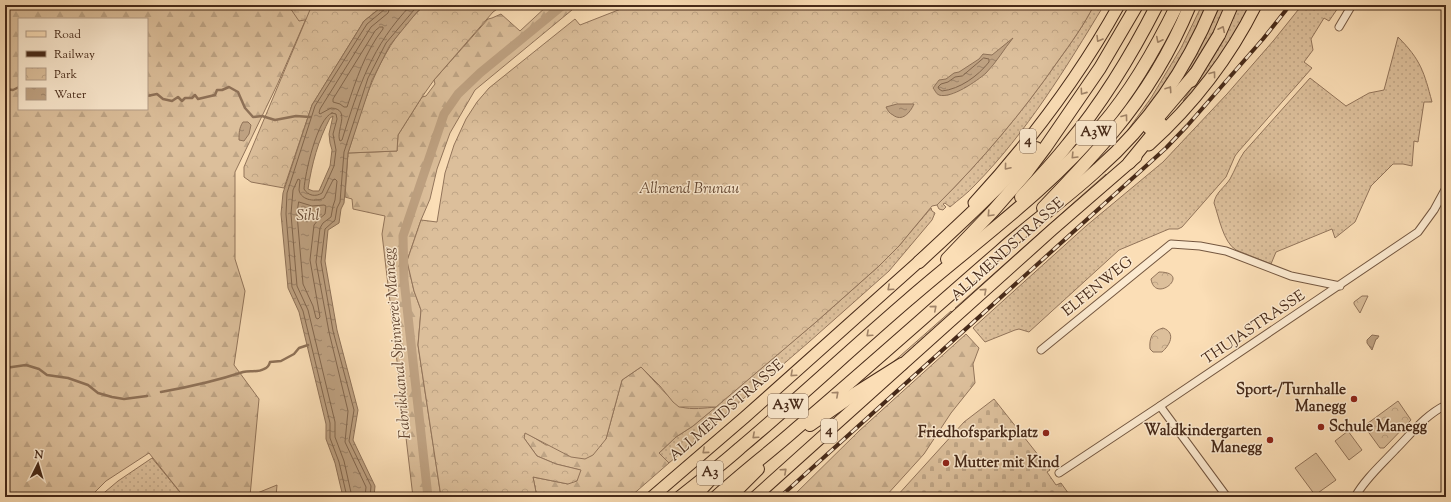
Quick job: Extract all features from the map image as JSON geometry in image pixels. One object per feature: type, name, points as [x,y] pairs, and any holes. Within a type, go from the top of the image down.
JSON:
[{"type":"highway","points":[[909,299],[1027,172],[1045,148],[1114,45],[1137,5]]},
{"type":"highway","points":[[984,236],[1037,179],[1083,124],[1123,67],[1157,5]]},
{"type":"highway","name":"A3W","points":[[740,448],[909,299],[1039,190],[1072,158],[1102,126],[1122,100],[1156,47],[1177,5]]},
{"type":"highway","name":"A3W","points":[[716,497],[1013,239],[1083,166],[1127,115],[1165,56],[1190,5]]},
{"type":"highway","points":[[1013,239],[1065,198],[1098,169],[1152,112],[1185,63],[1213,5]]},
{"type":"highway","points":[[1129,163],[1176,104],[1219,35],[1232,5]]},
{"type":"highway","points":[[961,284],[1027,237],[1079,195],[1121,157],[1149,128],[1195,74]]},
{"type":"highway","points":[[919,262],[1008,178],[1065,116]]},
{"type":"highway","points":[[780,447],[856,393],[902,364]]},
{"type":"highway","name":"A3W","points":[[730,497],[796,429]]},
{"type":"highway","name":"A3","points":[[680,497],[740,448]]},
{"type":"highway","name":"A3","points":[[694,497],[740,448]]},
{"type":"main road","name":"ALLMENDSTRASSE","points":[[652,497],[919,262],[996,180],[1042,123],[1083,65],[1119,5]]},
{"type":"main road","name":"ALLMENDSTRASSE","points":[[755,497],[1172,123],[1208,80],[1232,46],[1256,5]]},
{"type":"street","points":[[1339,27],[1352,5]]},
{"type":"street","name":"THUJASTRASSE","points":[[1059,473],[1340,286],[1418,232],[1434,210],[1446,188]]},
{"type":"street","name":"ELFENWEG","points":[[1041,350],[1171,244],[1200,246],[1226,251],[1291,276],[1340,286]]},
{"type":"street","points":[[1355,497],[1370,477],[1426,418],[1446,405]]},
{"type":"street","points":[[1160,406],[1227,497]]},
{"type":"green space","points":[[14,5],[312,5],[278,83],[235,172],[235,259],[245,291],[234,365],[259,399],[250,496],[277,485],[276,497],[184,497],[149,453],[106,481],[90,497],[5,497],[5,16]]},
{"type":"green space","points":[[288,5],[316,5],[310,19],[299,21]]},
{"type":"green space","points":[[312,5],[384,5],[364,21],[312,105],[284,188],[251,182],[244,177],[244,167]]},
{"type":"green space","points":[[425,5],[503,5],[493,12],[434,80],[398,135],[397,151],[348,153],[368,92],[385,54],[409,20]]},
{"type":"green space","points":[[548,5],[578,5],[475,90],[450,133],[437,169],[430,199],[407,261],[414,291],[421,310],[418,345],[441,497],[413,497],[382,234],[385,216],[353,209],[352,199],[345,197],[348,153],[397,151],[398,135],[422,97],[426,96],[435,84],[434,80],[488,19],[501,14],[520,31]]},
{"type":"green space","name":"Allmend Brunau","points":[[631,5],[1094,5],[1072,41],[1030,99],[1001,136],[970,171],[937,205],[932,206],[899,246],[879,266],[716,407],[679,407],[641,367],[622,380],[606,439],[593,455],[585,459],[571,457],[525,433],[524,438],[537,456],[556,464],[581,470],[577,481],[568,484],[533,477],[537,497],[441,497],[418,345],[421,310],[414,291],[407,261],[421,220],[437,222],[445,173],[454,145],[466,119],[477,102],[489,88],[575,19],[580,25]]},
{"type":"green space","points":[[1094,5],[1104,5],[1060,76],[1029,121],[994,165],[966,194],[950,207],[945,203],[943,204],[946,207],[943,210],[939,209],[937,205],[970,171],[1016,118],[1072,41]]},
{"type":"green space","points":[[1202,5],[1207,5],[1192,39],[1173,74],[1158,97],[1122,138],[1151,98],[1181,48]]},
{"type":"green space","points":[[1218,5],[1226,5],[1217,26],[1199,57],[1175,88]]},
{"type":"green space","points":[[1239,5],[1252,5],[1214,66],[1185,102],[1183,101],[1221,44]]},
{"type":"green space","points":[[1302,5],[1340,5],[1329,21],[1324,18],[1311,39],[1313,50],[1304,62],[1312,68],[1238,152],[1226,177],[1182,227],[1178,229],[1169,229],[1119,250],[1029,332],[1019,329],[985,342],[973,328],[1086,226],[1163,162],[1227,94]]},
{"type":"green space","points":[[1398,37],[1406,45],[1421,67],[1427,82],[1432,102],[1424,102],[1418,142],[1414,141],[1412,166],[1393,164],[1371,186],[1355,222],[1335,238],[1332,229],[1276,252],[1271,264],[1236,250],[1225,235],[1214,203],[1218,193],[1230,179],[1244,152],[1310,78],[1346,106],[1369,93],[1384,90]]},
{"type":"green space","points":[[1106,174],[1107,175],[957,310],[955,308]]},
{"type":"green space","points":[[931,208],[935,213],[932,220],[889,271],[669,463],[659,453],[676,437],[693,426],[816,322],[879,266],[899,246]]},
{"type":"green space","points":[[1159,272],[1169,273],[1173,277],[1169,285],[1159,289],[1154,286],[1151,279]]},
{"type":"green space","points":[[1362,296],[1368,296],[1360,313],[1354,302]]},
{"type":"green space","points":[[951,311],[953,313],[905,356],[891,364]]},
{"type":"green space","points":[[1163,328],[1170,333],[1171,336],[1169,343],[1162,352],[1153,352],[1150,349],[1151,338],[1156,331]]},
{"type":"green space","points":[[966,334],[979,348],[973,364],[975,383],[951,413],[924,454],[885,497],[792,497],[859,431]]},
{"type":"green space","points":[[641,367],[681,407],[694,409],[716,407],[693,426],[676,437],[659,453],[669,463],[630,497],[537,497],[533,477],[568,484],[580,470],[556,464],[537,456],[524,438],[525,432],[546,445],[606,439],[622,380]]},
{"type":"green space","points":[[994,399],[1050,470],[1047,472],[1056,485],[1061,483],[1071,497],[896,497],[964,422]]},
{"type":"green space","points":[[1398,401],[1411,420],[1384,448],[1380,448],[1364,426]]},
{"type":"green space","points":[[1348,431],[1362,450],[1349,460],[1335,441]]},
{"type":"green space","points":[[1316,453],[1336,480],[1315,495],[1295,468]]},
{"type":"green space","points":[[152,458],[184,497],[99,497],[118,481]]},
{"type":"water","name":"Sihl","points":[[384,5],[425,5],[417,12],[390,45],[372,80],[348,153],[344,203],[341,209],[339,223],[328,230],[325,261],[337,330],[358,410],[353,440],[375,486],[374,497],[343,497],[335,463],[326,439],[326,424],[299,312],[288,288],[281,214],[283,193],[312,105],[364,21]],"holes":[[[333,116],[329,134],[332,150],[330,166],[319,191],[313,191],[308,189],[311,170],[322,135],[330,118]]]},
{"type":"water","points":[[1013,38],[990,69],[970,85],[957,92],[944,96],[936,93],[933,88],[939,80],[946,79],[954,73],[959,72],[979,59],[983,54],[992,55]]},
{"type":"water","points":[[897,104],[914,104],[905,116],[900,118],[890,113],[886,107]]},
{"type":"water","points":[[243,122],[248,122],[251,125],[249,134],[244,141],[239,140]]},
{"type":"water","points":[[1372,335],[1379,336],[1376,339],[1372,350],[1367,343],[1367,340]]},
{"type":"waterway","name":"Fabrikkanal Spinnerei Manegg","points":[[428,497],[404,280],[403,236],[444,114],[458,94],[480,73],[563,5]]},
{"type":"waterway","points":[[148,96],[157,94],[163,99],[172,101],[178,97],[182,101],[185,98],[192,98],[195,95],[198,99],[215,95],[217,90],[222,90],[229,87],[238,92],[245,108],[253,117],[262,116],[275,120],[296,116],[310,117]]},
{"type":"waterway","points":[[5,89],[13,90],[18,88]]},
{"type":"waterway","points":[[161,392],[202,384],[243,372],[261,370],[267,367],[270,362],[281,361],[294,354],[299,348],[308,345]]},
{"type":"waterway","points":[[5,368],[26,365],[39,369],[47,375],[68,378],[88,385],[98,393],[112,397],[124,399],[147,396]]},
{"type":"railway","points":[[780,497],[1166,148],[1263,39],[1290,5]]},
{"type":"place","name":"Sport-/Turnhalle Manegg","points":[[1354,399]]},
{"type":"place","name":"Schule Manegg","points":[[1321,427]]},
{"type":"place","name":"Friedhofsparkplatz","points":[[1046,433]]},
{"type":"place","name":"Waldkindergarten Manegg","points":[[1270,440]]},
{"type":"place","name":"Mutter mit Kind","points":[[946,463]]}]
